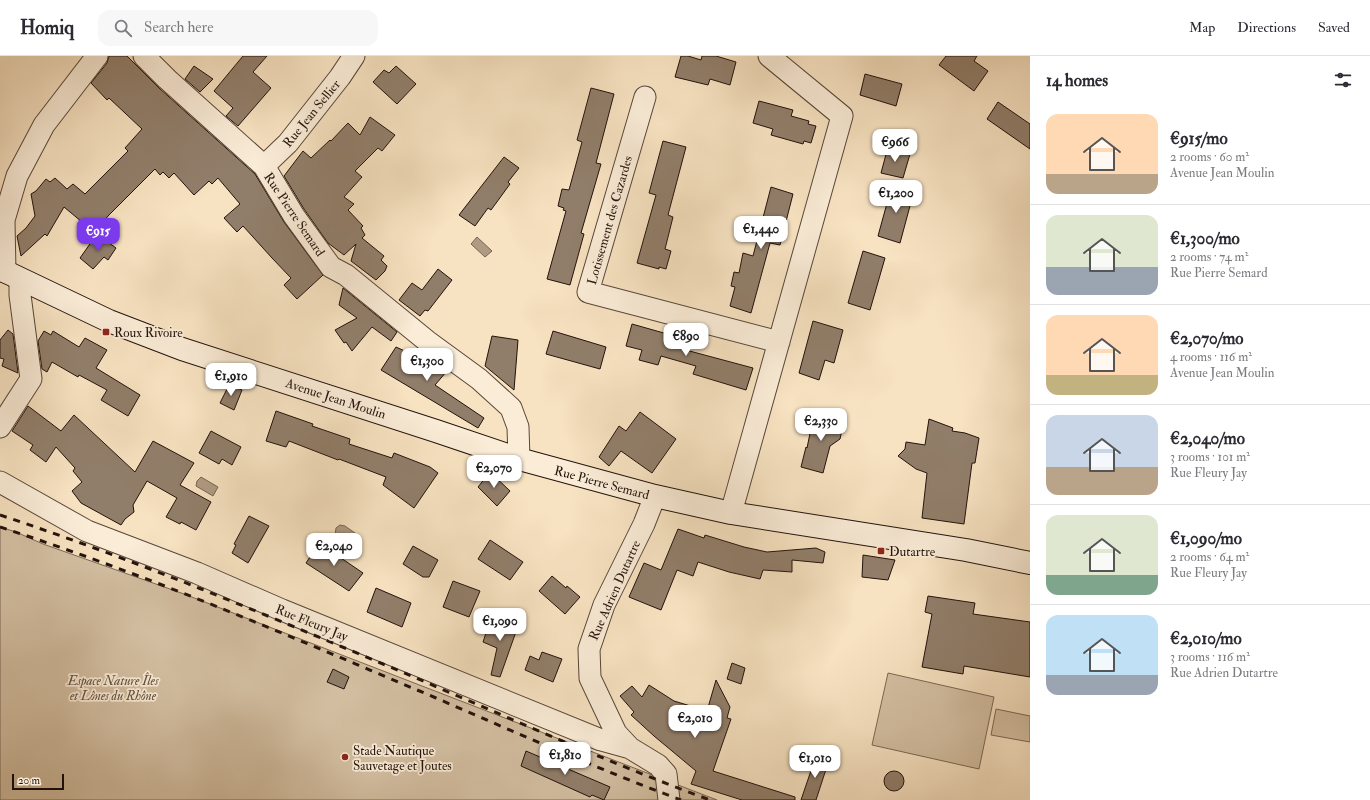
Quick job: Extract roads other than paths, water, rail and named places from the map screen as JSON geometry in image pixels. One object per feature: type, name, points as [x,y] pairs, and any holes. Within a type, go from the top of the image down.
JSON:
[{"type":"main road","name":"Avenue Jean Moulin","points":[[8,273],[109,321],[182,349],[414,423],[519,459]]},
{"type":"main road","name":"Rue Pierre Semard","points":[[519,459],[655,496],[732,513],[966,550],[1030,563]]},
{"type":"street","points":[[0,427],[31,379],[20,295],[8,273],[4,220],[17,176],[44,125],[97,56]]},
{"type":"street","name":"Rue Pierre Semard","points":[[144,56],[167,79],[264,166],[294,216],[331,267],[346,275],[427,341],[479,379],[511,408],[518,427],[519,459]]},
{"type":"street","name":"Rue Jean Sellier","points":[[264,166],[288,143],[340,77],[354,56]]},
{"type":"street","points":[[732,513],[842,116],[769,56]]},
{"type":"street","name":"Lotissement des Cazardes","points":[[645,97],[588,292],[779,342]]},
{"type":"street","name":"Rue Fleury Jay","points":[[0,482],[87,531],[197,573],[289,613],[601,740],[630,748]]},
{"type":"street","name":"Rue Adrien Dutartre","points":[[655,496],[644,524],[604,606],[588,649],[590,678],[616,734],[630,748],[663,769],[666,774],[669,800]]},
{"type":"railway","points":[[0,515],[97,549],[241,605],[586,751],[710,800]]},
{"type":"railway","points":[[0,527],[110,565],[220,608],[588,763],[681,800]]},
{"type":"place","name":"Roux Rivoire","points":[[106,332]]},
{"type":"place","name":"Dutartre","points":[[881,551]]},
{"type":"place","name":"Stade Nautique Sauvetage et Joutes","points":[[345,757]]},
{"type":"park label","name":"Espace Nature Îles et Lônes du Rhône","points":[[113,688]]}]
